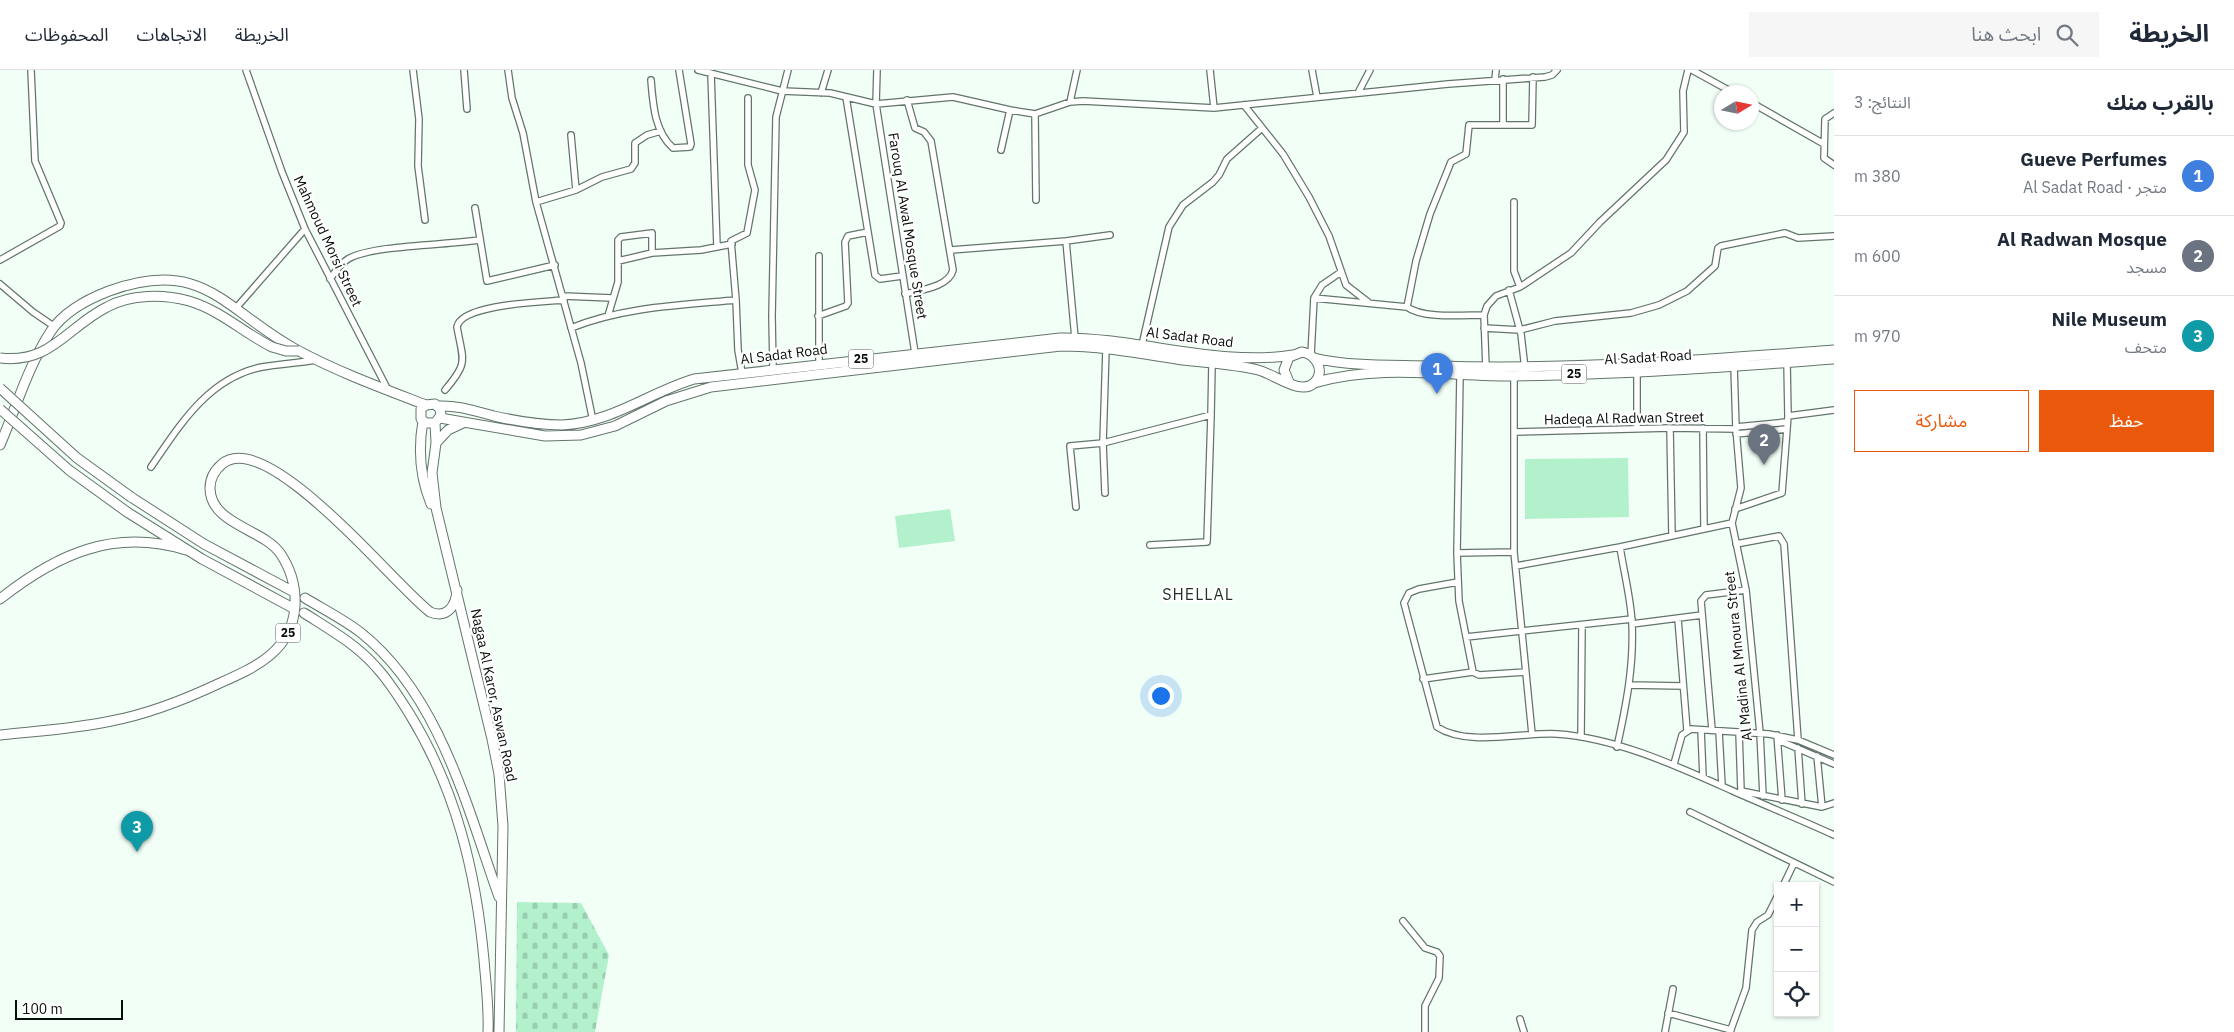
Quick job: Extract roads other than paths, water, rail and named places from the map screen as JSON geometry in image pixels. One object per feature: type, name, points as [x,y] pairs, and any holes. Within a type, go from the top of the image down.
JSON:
[{"type":"main road","points":[[0,445],[24,383],[55,327],[77,308],[96,296],[144,282],[172,281],[197,285],[214,292],[299,351],[388,390],[426,404],[432,403],[438,406],[441,412],[438,421],[429,424],[423,421],[420,412],[426,404]]},
{"type":"main road","points":[[0,358],[20,358],[46,351],[106,307],[126,300],[148,296],[170,297],[200,305],[272,347],[286,351],[299,351]]},
{"type":"main road","name":"Al Sadat Road","points":[[438,406],[460,407],[544,424],[593,421],[617,413],[672,386],[701,378],[915,352],[1075,338],[1247,357],[1293,354]]},
{"type":"main road","name":"Al Sadat Road","points":[[438,421],[464,423],[545,436],[581,435],[615,426],[666,401],[711,387],[1048,347],[1075,346],[1106,349],[1255,370],[1289,382]]},
{"type":"main road","name":"Al Sadat Road","points":[[1313,356],[1338,361],[1525,369],[1834,350]]},
{"type":"main road","points":[[1302,352],[1313,356],[1320,370],[1314,383],[1301,388],[1289,382],[1284,374],[1284,365],[1293,354],[1302,352]]},
{"type":"main road","name":"Al Sadat Road","points":[[1314,383],[1362,373],[1514,376],[1637,372],[1834,359]]},
{"type":"main road","points":[[0,388],[78,458],[131,497],[204,544],[292,591]]},
{"type":"main road","points":[[0,409],[69,470],[127,512],[186,550],[291,607]]},
{"type":"main road","name":"Nagaa Al Karor, Aswan Road","points":[[423,421],[420,441],[422,471],[426,490],[438,518]]},
{"type":"main road","name":"Nagaa Al Karor, Aswan Road","points":[[438,421],[432,473],[438,518],[499,774],[503,826],[499,1032]]},
{"type":"main road","points":[[436,443],[448,430],[464,423]]},
{"type":"main road","name":"25","points":[[0,735],[97,724],[138,715],[204,690],[247,671],[274,654],[287,635],[294,612],[293,581],[288,566],[269,541],[227,518],[212,499],[210,489],[212,478],[225,462],[235,458],[245,458],[266,467],[288,479],[313,498],[430,612],[441,614],[451,609],[455,603],[456,590]]},
{"type":"main road","points":[[0,599],[39,570],[66,556],[89,548],[138,542],[163,543],[186,550]]},
{"type":"main road","points":[[305,598],[360,632],[383,654],[406,682],[430,720],[454,768],[502,904]]},
{"type":"main road","points":[[304,613],[352,644],[376,667],[420,730],[442,775],[458,816],[469,854],[480,916],[488,1032]]},
{"type":"street","points":[[0,260],[60,226],[61,223],[36,161],[30,70]]},
{"type":"street","name":"Mahmoud Morsi Street","points":[[246,70],[282,172],[305,229],[388,390]]},
{"type":"street","points":[[413,70],[419,119],[418,166],[426,220]]},
{"type":"street","points":[[464,70],[468,109]]},
{"type":"street","points":[[508,70],[512,98],[522,132],[536,202],[590,399],[593,421]]},
{"type":"street","points":[[651,80],[655,112],[661,131],[673,148],[691,145],[679,70]]},
{"type":"street","points":[[698,70],[711,74],[720,73],[782,91],[821,93],[876,104],[953,97],[1035,114],[1070,102],[1214,108],[1552,75],[1557,70]]},
{"type":"street","points":[[773,370],[772,316],[776,117],[788,70]]},
{"type":"street","points":[[821,93],[828,70]]},
{"type":"street","name":"Farouq Al Awal Mosque Street","points":[[877,70],[876,104],[915,352]]},
{"type":"street","points":[[1070,102],[1077,70]]},
{"type":"street","points":[[1210,70],[1214,108]]},
{"type":"street","points":[[1312,70],[1318,97]]},
{"type":"street","points":[[1358,93],[1370,70]]},
{"type":"street","points":[[1495,80],[1496,70]]},
{"type":"street","points":[[1486,368],[1484,315],[1493,299],[1509,290],[1520,287],[1571,253],[1600,222],[1666,160],[1684,132],[1683,92],[1690,70],[1719,85]]},
{"type":"street","points":[[711,74],[717,247]]},
{"type":"street","points":[[1407,307],[1416,262],[1430,214],[1451,162],[1466,154],[1469,125],[1532,125],[1532,77]]},
{"type":"street","points":[[1503,79],[1503,124]]},
{"type":"street","points":[[846,97],[875,275],[880,278],[902,276]]},
{"type":"street","points":[[742,373],[738,350],[732,240],[743,237],[747,233],[755,190],[748,165],[748,98]]},
{"type":"street","points":[[905,294],[950,279],[953,270],[931,141],[924,132],[915,128],[907,100]]},
{"type":"street","points":[[1244,105],[1283,154],[1320,217],[1346,284],[1368,302]]},
{"type":"street","points":[[1759,108],[1824,144]]},
{"type":"street","points":[[1001,150],[1010,110]]},
{"type":"street","points":[[1834,113],[1825,119],[1824,144],[1824,158],[1834,165]]},
{"type":"street","points":[[1035,114],[1036,200]]},
{"type":"street","points":[[1142,345],[1169,227],[1183,205],[1213,182],[1220,175],[1227,159],[1262,128]]},
{"type":"street","points":[[536,202],[576,190],[602,177],[631,169],[635,163],[635,142],[647,135],[661,131]]},
{"type":"street","points":[[571,134],[576,190]]},
{"type":"street","points":[[1514,202],[1514,271],[1520,287]]},
{"type":"street","points":[[475,208],[487,281],[554,264]]},
{"type":"street","points":[[236,308],[305,229]]},
{"type":"street","points":[[818,316],[846,306],[848,303],[845,242],[848,236],[868,232]]},
{"type":"street","points":[[1484,328],[1520,330],[1556,321],[1630,313],[1677,298],[1716,266],[1718,248],[1721,246],[1785,233],[1798,238],[1834,236]]},
{"type":"street","points":[[608,316],[618,282],[617,243],[620,237],[652,234],[652,252]]},
{"type":"street","points":[[951,250],[1066,241],[1110,235]]},
{"type":"street","points":[[330,279],[340,265],[355,256],[375,251],[479,240]]},
{"type":"street","points":[[1066,241],[1075,338]]},
{"type":"street","points":[[618,261],[652,252],[732,244]]},
{"type":"street","points":[[819,256],[819,364]]},
{"type":"street","points":[[1313,356],[1314,298],[1322,285],[1341,272]]},
{"type":"street","points":[[0,284],[33,312],[55,327]]},
{"type":"street","points":[[1509,290],[1520,330],[1525,369]]},
{"type":"street","points":[[445,390],[462,369],[463,363],[457,327],[458,321],[463,317],[495,307],[563,298],[612,298]]},
{"type":"street","points":[[1314,298],[1407,307],[1414,312],[1431,314],[1484,315]]},
{"type":"street","points":[[571,328],[608,316],[736,300]]},
{"type":"street","points":[[1105,493],[1103,443],[1106,349]]},
{"type":"street","points":[[151,467],[188,414],[203,398],[221,385],[241,374],[262,367],[317,360]]},
{"type":"street","points":[[1735,509],[1781,494],[1788,419],[1787,362]]},
{"type":"street","points":[[1150,545],[1206,542],[1212,364]]},
{"type":"street","name":"Al Madina Al Mnoura Street","points":[[1734,366],[1736,430],[1741,488],[1732,522],[1746,590],[1760,733],[1763,796]]},
{"type":"street","points":[[1637,372],[1637,429]]},
{"type":"street","points":[[1460,375],[1458,582],[1473,672]]},
{"type":"street","points":[[1514,376],[1514,552],[1532,734]]},
{"type":"street","points":[[1736,430],[1834,410]]},
{"type":"street","points":[[1076,507],[1070,446],[1103,443],[1211,415]]},
{"type":"street","points":[[1670,428],[1672,536]]},
{"type":"street","name":"Hadeqa Al Radwan Street","points":[[1514,432],[1670,428],[1736,430]]},
{"type":"street","points":[[1704,428],[1704,529]]},
{"type":"street","points":[[1736,430],[1787,429]]},
{"type":"street","points":[[1516,566],[1620,548],[1732,522]]},
{"type":"street","points":[[1736,544],[1779,536],[1784,544],[1798,740]]},
{"type":"street","points":[[1617,747],[1629,685],[1632,622],[1620,548]]},
{"type":"street","points":[[1457,553],[1514,552]]},
{"type":"street","points":[[1458,582],[1419,589],[1409,593],[1405,597],[1404,603],[1434,722],[1442,730],[1478,737],[1532,734],[1580,737],[1674,764],[1728,788],[1822,807],[1834,803]]},
{"type":"street","points":[[1722,786],[1701,601],[1704,596],[1746,590]]},
{"type":"street","points":[[1466,638],[1582,625],[1678,619],[1702,615]]},
{"type":"street","points":[[1678,619],[1687,730]]},
{"type":"street","points":[[1580,737],[1582,625]]},
{"type":"street","points":[[1423,679],[1473,672],[1479,675],[1526,672]]},
{"type":"street","points":[[1629,685],[1683,686]]},
{"type":"street","points":[[1674,764],[1682,735],[1687,730],[1760,733],[1778,738],[1798,740],[1834,755]]},
{"type":"street","points":[[1701,730],[1703,777]]},
{"type":"street","points":[[1739,732],[1741,791]]},
{"type":"street","points":[[1778,738],[1834,764]]},
{"type":"street","points":[[1778,738],[1782,800]]},
{"type":"street","points":[[1798,748],[1802,804]]},
{"type":"street","points":[[1817,756],[1822,807]]},
{"type":"street","points":[[1728,788],[1834,835]]},
{"type":"street","points":[[1690,812],[1834,882]]},
{"type":"street","points":[[1785,882],[1794,863]]},
{"type":"street","points":[[1668,1013],[1730,1031],[1746,988],[1752,930],[1768,914],[1774,903]]},
{"type":"street","points":[[1403,920],[1425,948],[1436,952],[1440,956],[1439,978],[1425,1006],[1424,1032]]},
{"type":"street","points":[[1665,1032],[1673,990]]},
{"type":"street","points":[[1520,1020],[1524,1032]]},
{"type":"place","name":"Gueve Perfumes","points":[[1437,394]]},
{"type":"place","name":"Al Radwan Mosque","points":[[1764,465]]},
{"type":"place","name":"Nile Museum","points":[[137,852]]},
{"type":"district","name":"SHELLAL","points":[[1198,594]]}]
